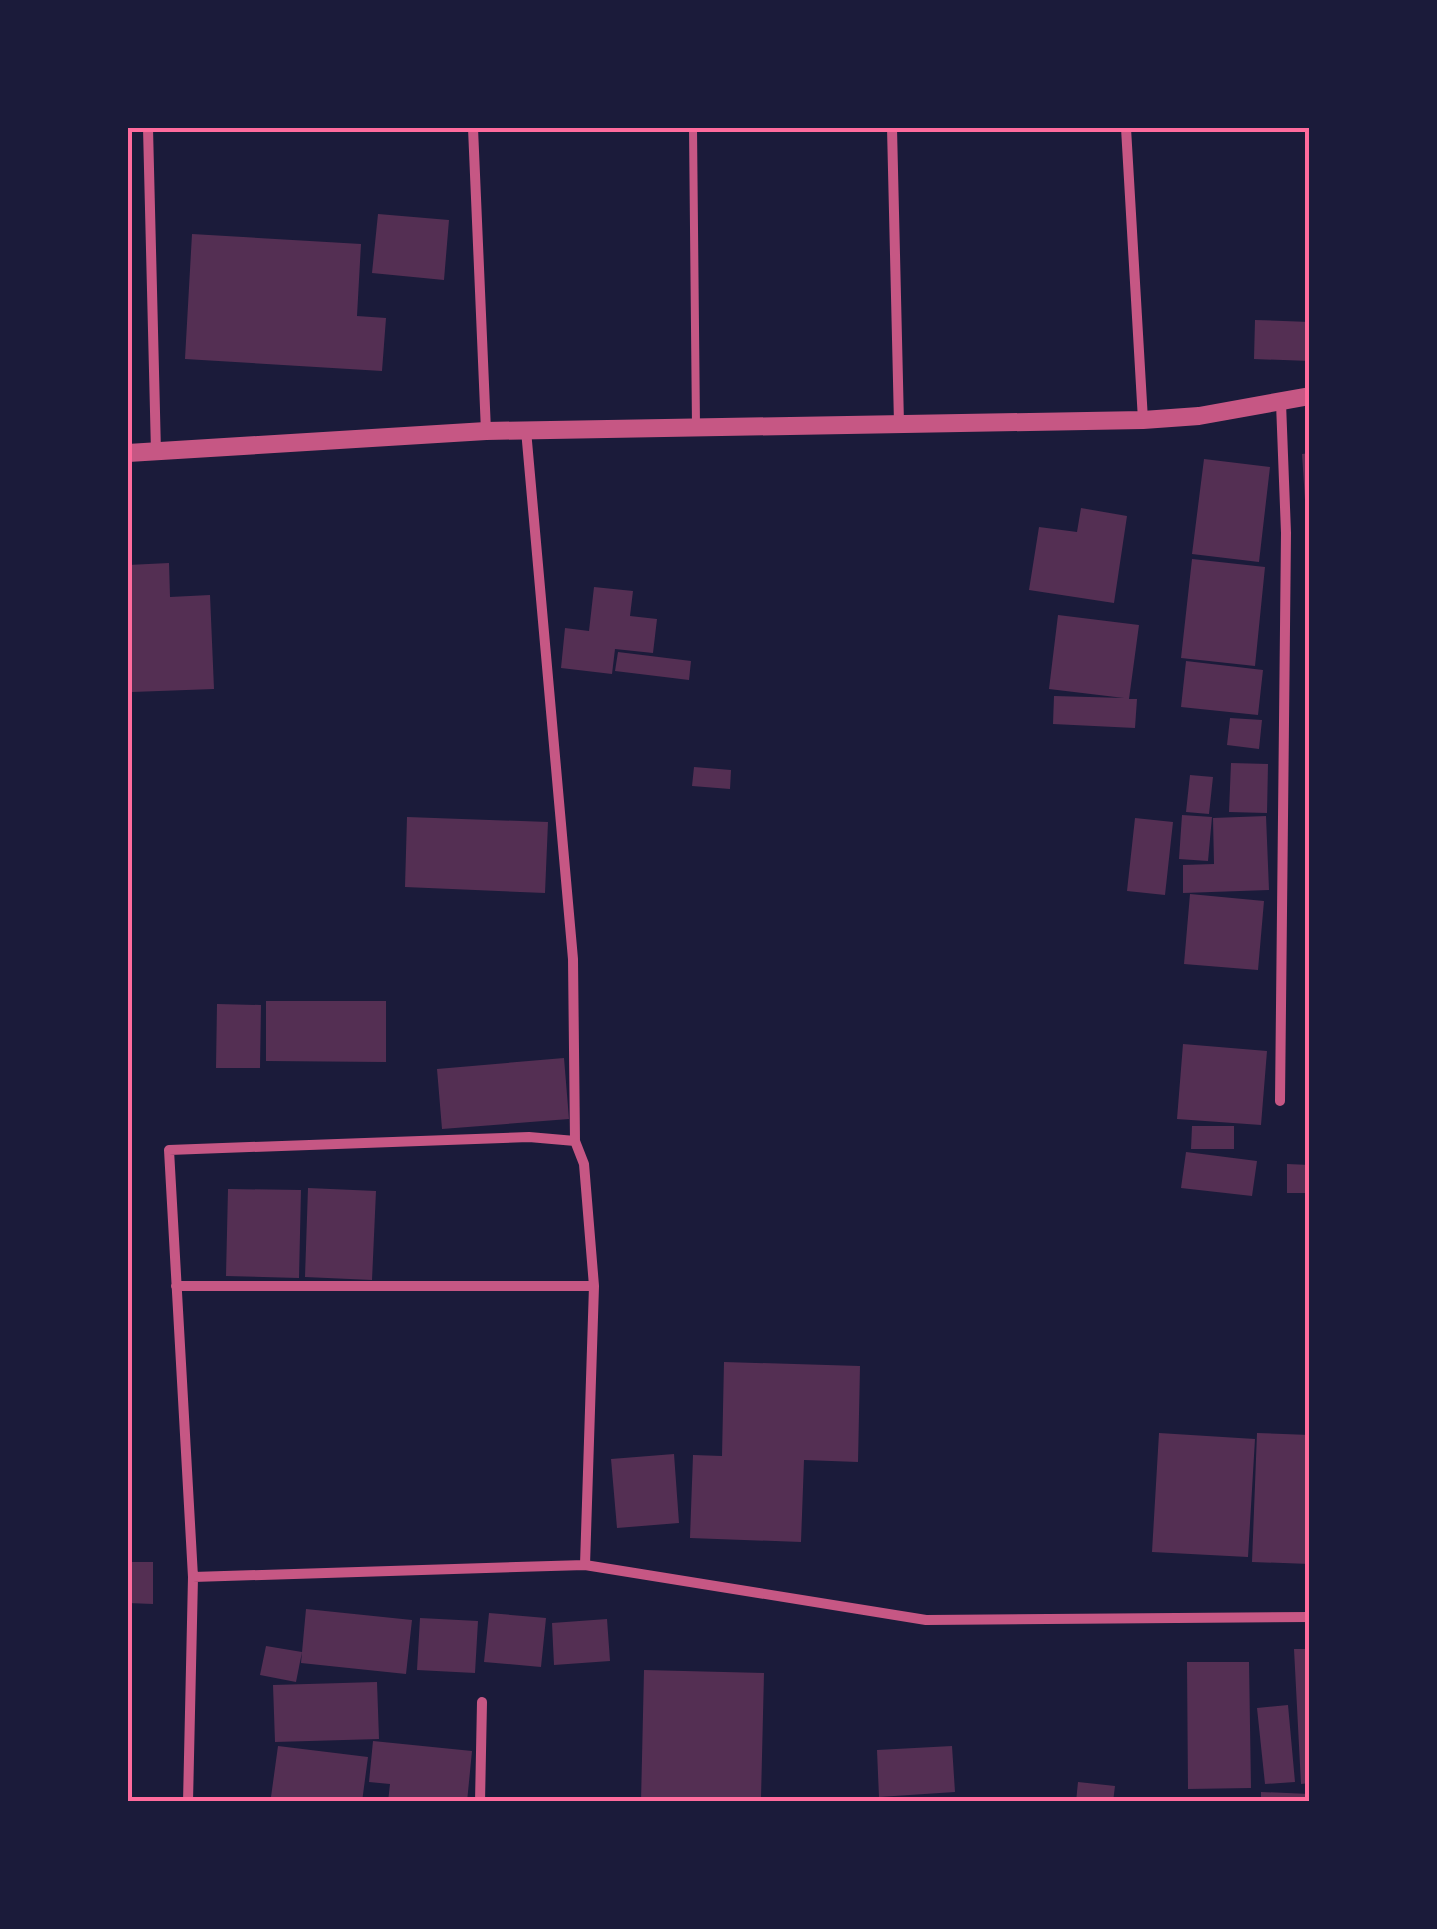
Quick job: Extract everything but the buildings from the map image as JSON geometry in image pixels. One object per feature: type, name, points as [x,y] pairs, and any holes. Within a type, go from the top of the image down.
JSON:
[{"type":"street","points":[[148,128],[156,452]]},
{"type":"street","points":[[473,128],[486,431]]},
{"type":"street","points":[[892,128],[899,423]]},
{"type":"street","points":[[1126,128],[1143,420]]},
{"type":"street","points":[[128,453],[486,431],[1143,420],[1310,396]]},
{"type":"street","points":[[1280,1101],[1286,533],[1281,403]]},
{"type":"street","points":[[526,430],[573,959],[575,1141],[584,1164],[594,1286],[584,1565]]},
{"type":"street","points":[[188,1802],[192,1577],[169,1150],[529,1137],[575,1141]]},
{"type":"street","points":[[176,1286],[594,1286]]},
{"type":"street","points":[[192,1577],[584,1565],[926,1620],[1310,1617]]},
{"type":"street","points":[[480,1802],[482,1702]]},
{"type":"lane","points":[[693,128],[696,427]]}]
